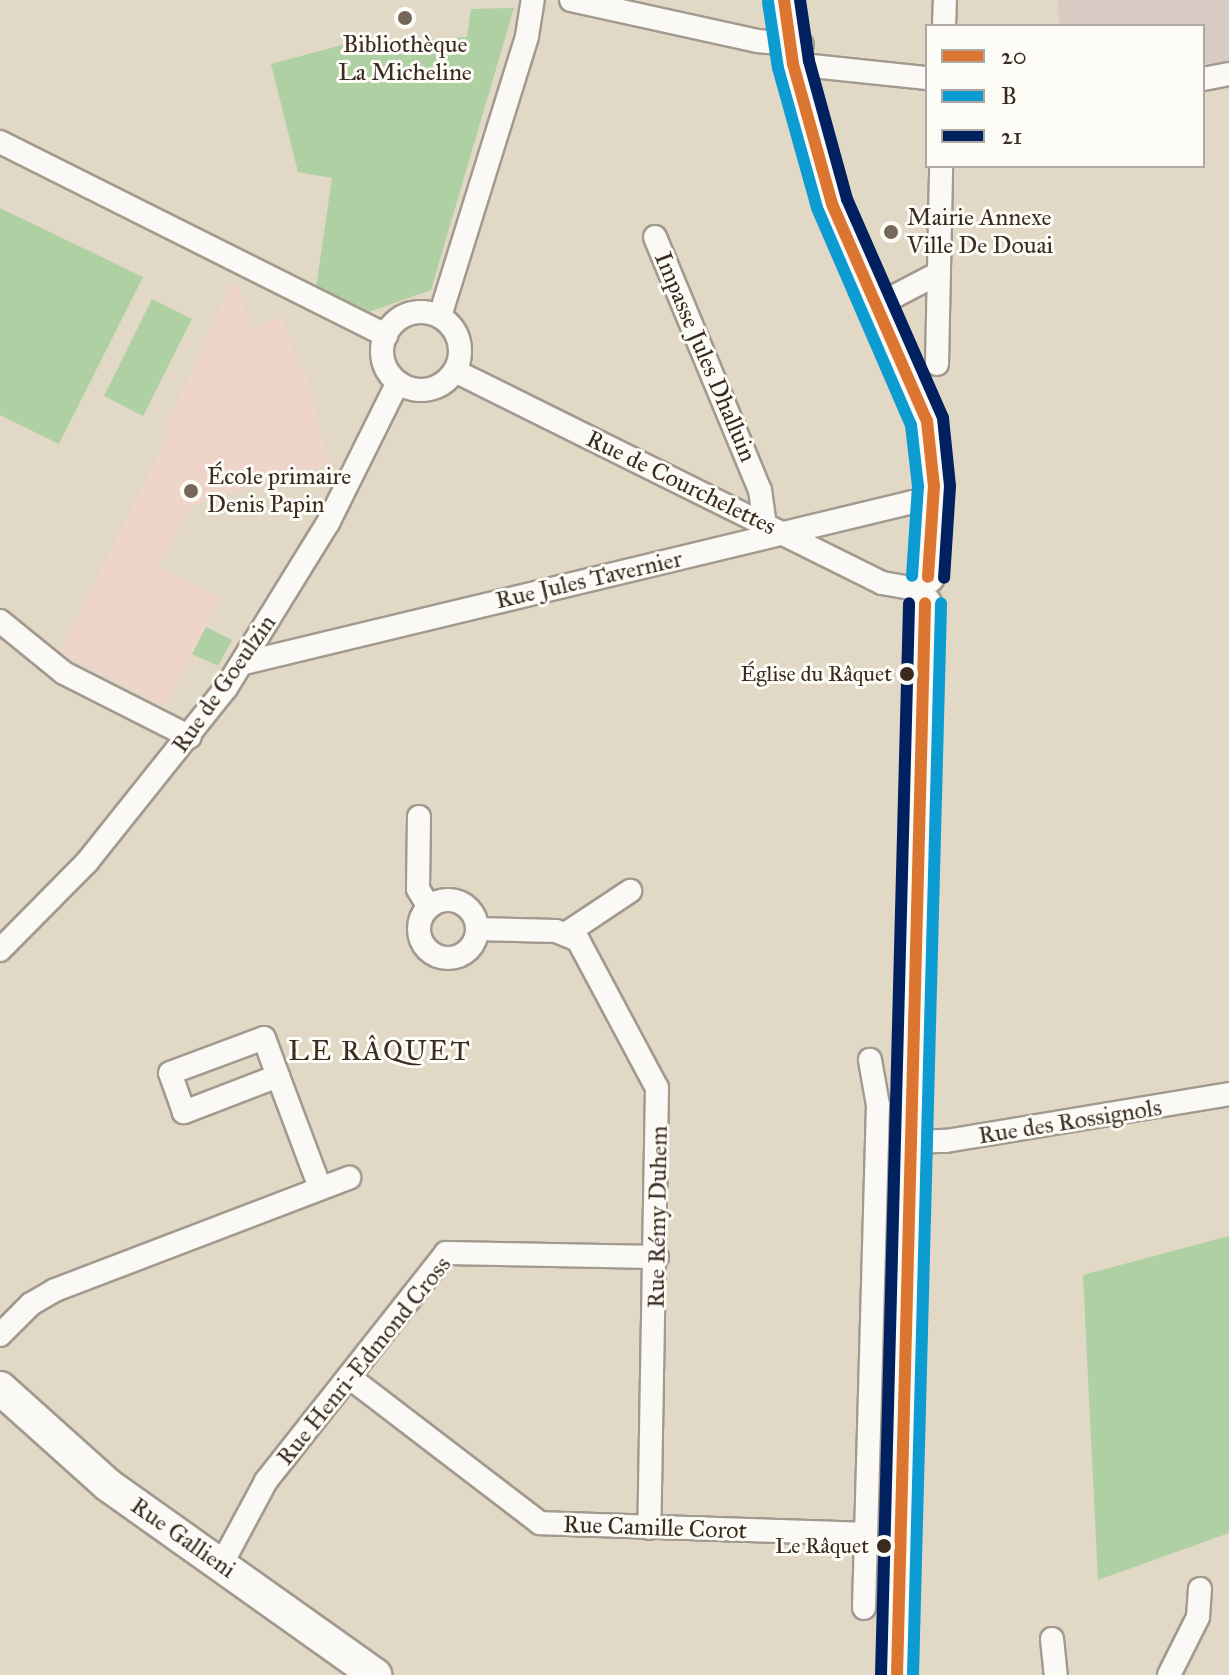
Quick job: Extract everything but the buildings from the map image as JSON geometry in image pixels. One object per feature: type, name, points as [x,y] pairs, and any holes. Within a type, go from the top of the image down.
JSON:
[{"type":"main road","points":[[784,0],[832,204],[924,408],[934,502],[921,589],[897,1675]]},
{"type":"main road","points":[[798,55],[801,0]]},
{"type":"main road","name":"Rue Gallieni","points":[[0,1388],[96,1475],[375,1675]]},
{"type":"street","points":[[440,316],[527,36],[533,0]]},
{"type":"street","points":[[571,0],[798,55],[925,78]]},
{"type":"street","points":[[944,24],[945,0]]},
{"type":"street","points":[[1205,79],[1229,74]]},
{"type":"street","points":[[0,142],[386,335]]},
{"type":"street","points":[[937,364],[941,168]]},
{"type":"street","name":"Impasse Jules Dhalluin","points":[[655,237],[760,490],[765,524]]},
{"type":"street","points":[[876,306],[939,273]]},
{"type":"street","points":[[409,314],[440,316],[459,340],[455,371],[429,389],[398,382],[384,360],[386,335],[409,314]]},
{"type":"street","name":"Rue de Courchelettes","points":[[455,371],[886,585],[921,589]]},
{"type":"street","name":"Rue de Goeulzin","points":[[0,950],[87,862],[190,737],[244,663],[328,523],[398,382]]},
{"type":"street","name":"Rue Jules Tavernier","points":[[244,663],[906,504],[934,502]]},
{"type":"street","points":[[0,621],[64,673],[190,737]]},
{"type":"street","points":[[419,817],[418,889],[429,907]]},
{"type":"street","points":[[477,929],[567,933],[630,891]]},
{"type":"street","points":[[444,900],[460,902],[473,913],[477,929],[464,953],[436,955],[420,933],[429,907],[444,900]]},
{"type":"street","points":[[0,922],[27,925]]},
{"type":"street","name":"Rue Rémy Duhem","points":[[567,933],[583,947],[657,1088],[657,1257],[649,1528]]},
{"type":"street","points":[[278,1076],[184,1112],[170,1073],[264,1038],[320,1188]]},
{"type":"street","points":[[864,1608],[878,1105],[870,1060]]},
{"type":"street","name":"Rue des Rossignols","points":[[911,1142],[961,1139],[1229,1094]]},
{"type":"street","points":[[0,1335],[31,1304],[55,1290],[349,1178]]},
{"type":"street","name":"Rue Henri-Edmond Cross","points":[[221,1565],[266,1481],[450,1251],[657,1257]]},
{"type":"street","name":"Rue Camille Corot","points":[[349,1377],[535,1521],[649,1528],[866,1534]]},
{"type":"street","points":[[1169,1675],[1198,1617],[1200,1589]]},
{"type":"street","points":[[1052,1639],[1056,1675]]},
{"type":"shaded area","points":[[1058,0],[1229,0],[1229,62],[1205,64],[1205,24],[1059,24]]},
{"type":"shaded area","name":"École primaire Denis Papin","points":[[232,282],[239,286],[250,327],[282,317],[301,370],[305,369],[329,464],[191,506],[159,567],[221,599],[206,627],[232,640],[192,654],[166,707],[59,652],[170,432],[165,429]]},
{"type":"green space","points":[[514,8],[431,290],[363,314],[316,288],[332,178],[298,172],[271,64],[342,45],[467,37],[471,9]]},
{"type":"green space","points":[[0,208],[143,277],[59,444],[0,415]]},
{"type":"green space","points":[[152,299],[192,319],[143,416],[104,396]]},
{"type":"green space","points":[[206,627],[232,640],[218,666],[192,654]]},
{"type":"green space","points":[[1229,1236],[1229,1533],[1098,1580],[1083,1275]]},
{"type":"transit line","name":"20","points":[[784,0],[793,64],[832,204],[927,421],[934,486],[928,577]]},
{"type":"transit line","name":"21","points":[[800,0],[809,61],[847,199],[943,418],[950,486],[944,578]]},
{"type":"transit line","name":"B","points":[[768,2],[778,68],[817,208],[911,425],[918,486],[912,576]]},
{"type":"transit line","name":"21","points":[[881,1675],[909,603]]},
{"type":"transit line","name":"20","points":[[897,1675],[925,603]]},
{"type":"transit line","name":"B","points":[[913,1675],[941,603]]},
{"type":"place","name":"Bibliothèque La Micheline","points":[[405,18]]},
{"type":"place","name":"Mairie Annexe Ville De Douai","points":[[891,232]]},
{"type":"place","name":"École primaire Denis Papin","points":[[191,491]]},
{"type":"place","name":"Église du Râquet","points":[[907,674]]},
{"type":"place","name":"Le Râquet","points":[[884,1546]]},
{"type":"district","name":"LE RÂQUET","points":[[380,1051]]}]
